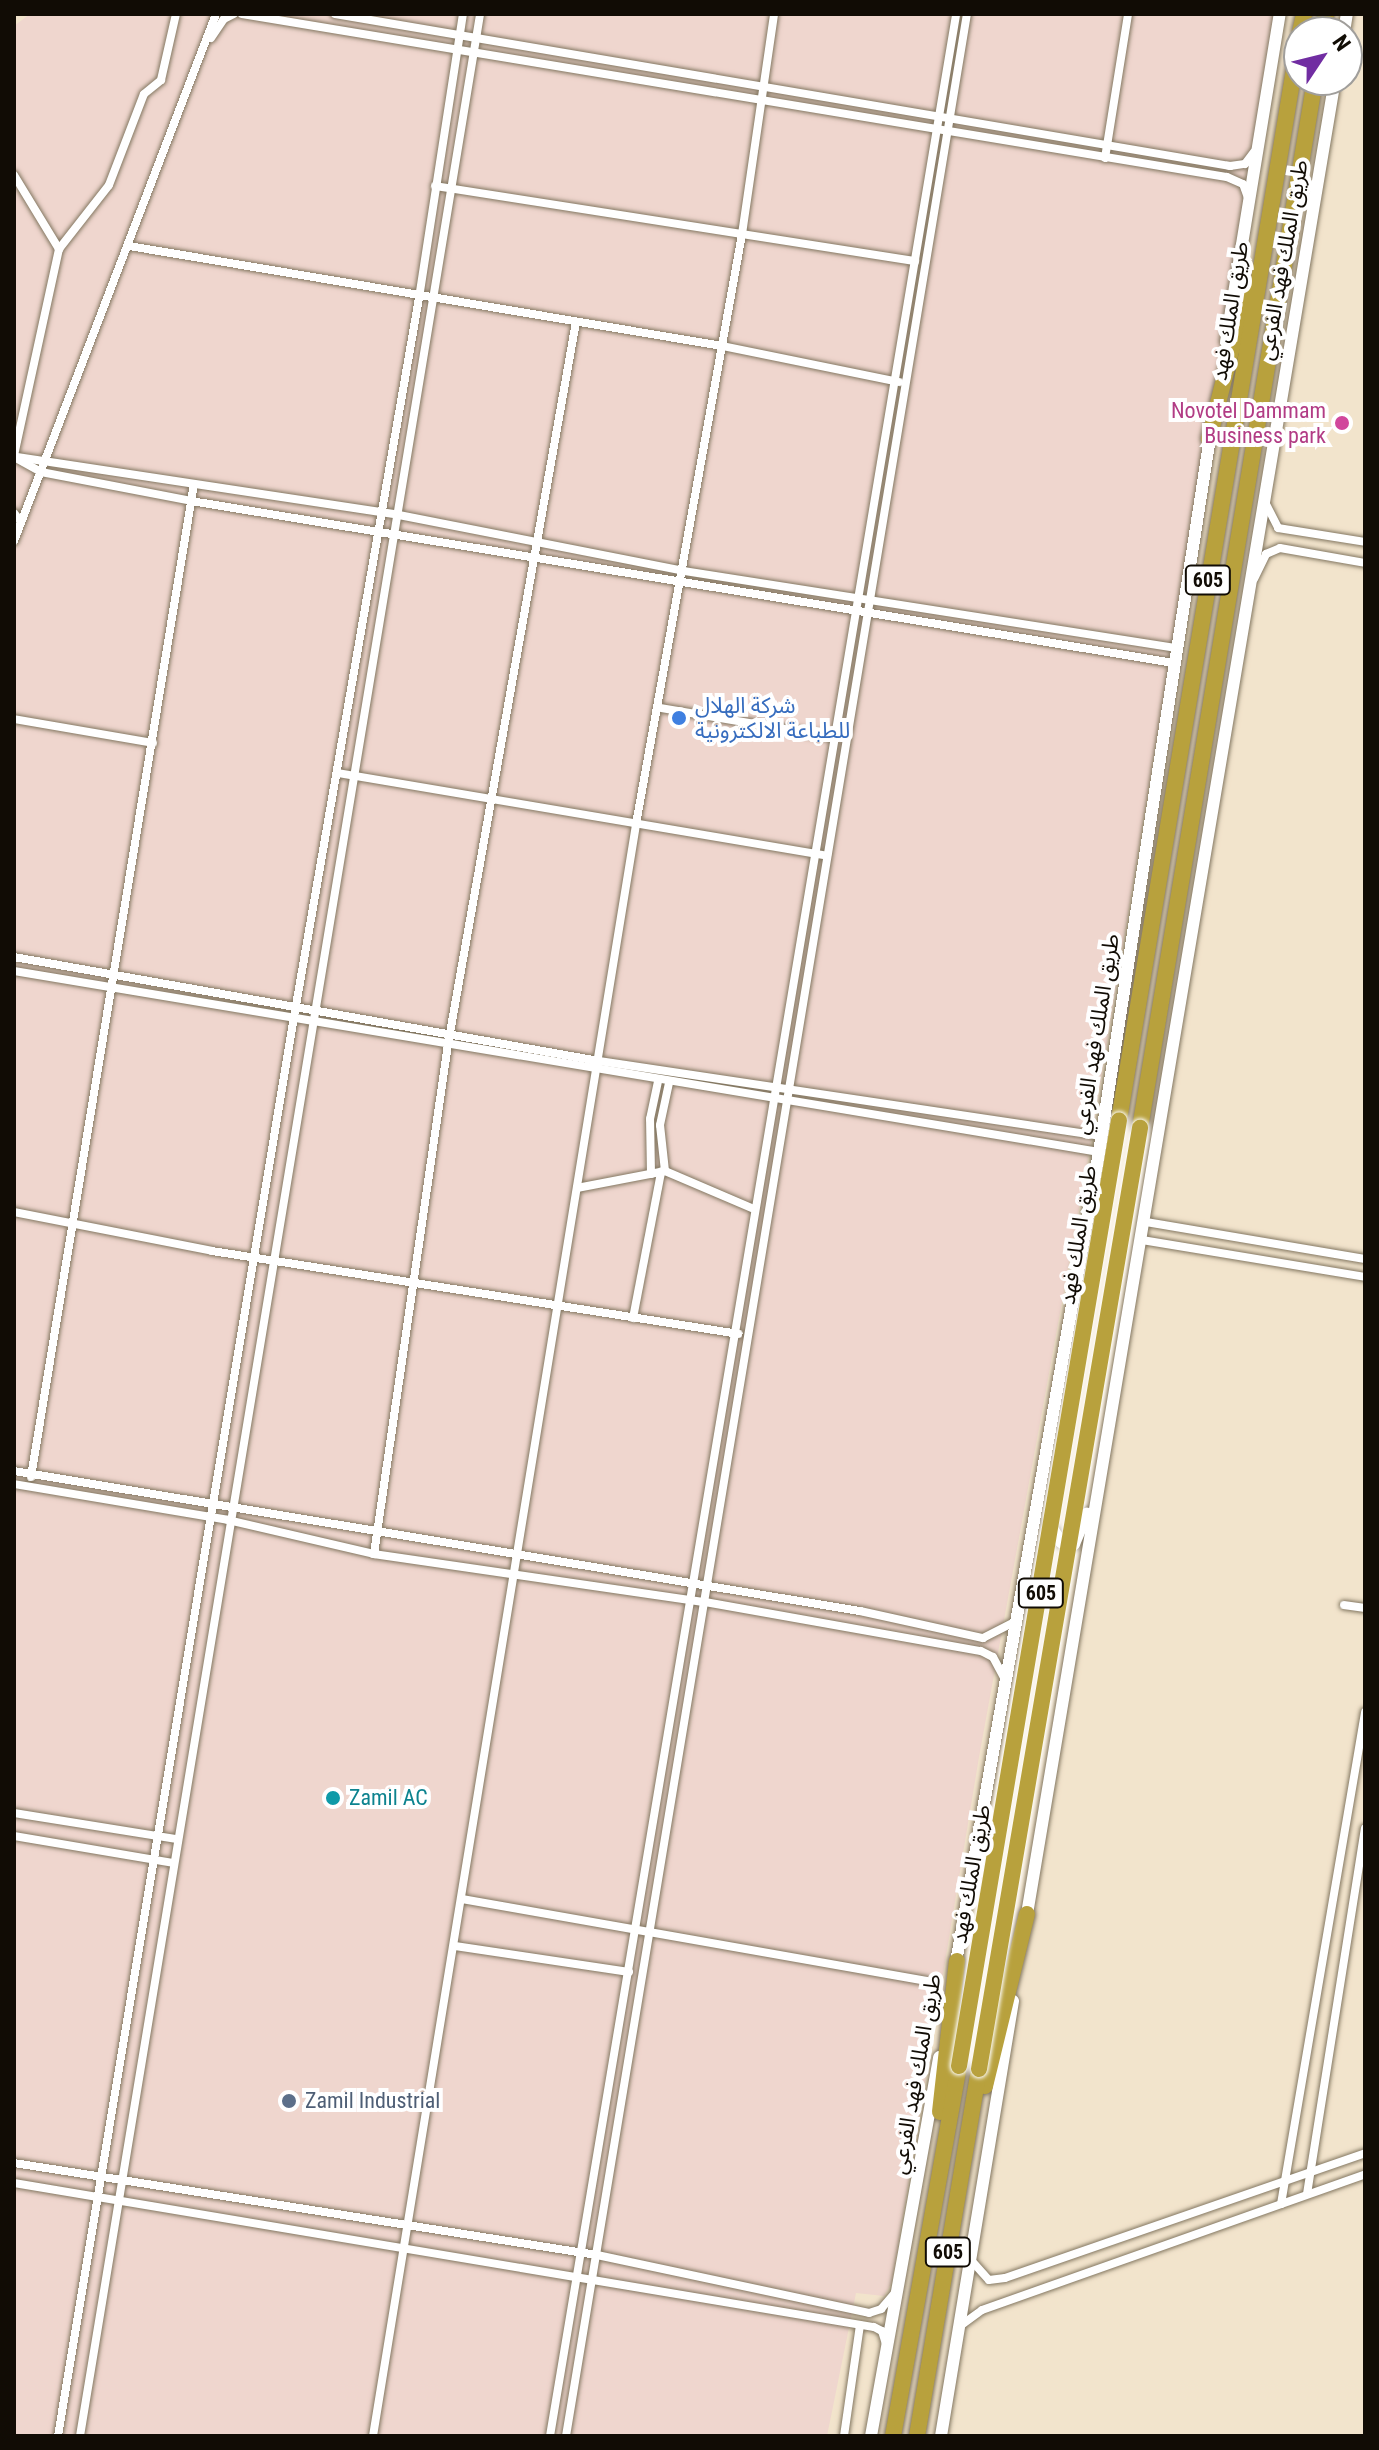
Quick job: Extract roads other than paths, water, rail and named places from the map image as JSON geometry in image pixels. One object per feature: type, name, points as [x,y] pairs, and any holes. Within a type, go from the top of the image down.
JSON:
[{"type":"highway","name":"طريق الملك فهد","points":[[893,2436],[928,2221],[959,2066],[1289,96]]},
{"type":"highway","name":"طريق الملك فهد","points":[[917,2436],[1312,96]]},
{"type":"highway","points":[[1209,439],[1274,182]]},
{"type":"highway","points":[[961,2177],[1027,1914]]},
{"type":"highway","points":[[928,2221],[957,1961]]},
{"type":"main road","name":"طريق الملك فهد الفرعي","points":[[871,2436],[1005,1680],[1019,1620],[1058,1377],[1099,1152],[1209,439],[1280,14]]},
{"type":"main road","name":"طريق الملك فهد الفرعي","points":[[941,2436],[1108,1427],[1146,1222],[1245,598],[1332,96]]},
{"type":"main road","points":[[1058,1377],[1047,1521],[1061,1542],[1074,1544],[1082,1533],[1108,1427]]},
{"type":"street","points":[[14,456],[59,249],[109,185],[144,94],[161,80],[176,14]]},
{"type":"street","points":[[14,541],[216,14]]},
{"type":"street","points":[[204,48],[224,19],[234,14]]},
{"type":"street","points":[[242,14],[1227,177],[1243,184],[1249,201]]},
{"type":"street","points":[[336,29],[337,14],[941,113],[1230,166],[1245,164],[1260,140]]},
{"type":"street","points":[[58,2436],[294,1017],[383,514],[463,14]]},
{"type":"street","points":[[80,2436],[230,1507],[399,515],[480,14]]},
{"type":"street","points":[[373,2436],[520,1555],[636,824],[661,708],[742,234],[774,14]]},
{"type":"street","points":[[566,2436],[708,1586],[784,1101],[907,384],[956,14]]},
{"type":"street","points":[[550,2436],[695,1585],[812,854],[915,261],[943,129],[951,116],[967,14]]},
{"type":"street","points":[[1105,158],[1128,14]]},
{"type":"street","points":[[875,103],[879,120]]},
{"type":"street","points":[[14,175],[59,249]]},
{"type":"street","points":[[435,186],[915,261]]},
{"type":"street","points":[[129,246],[419,298],[722,346],[907,384]]},
{"type":"street","points":[[374,1554],[448,1044],[576,322]]},
{"type":"street","points":[[14,456],[399,515],[672,569],[872,597],[1176,648]]},
{"type":"street","points":[[14,456],[41,472],[191,501],[380,528],[534,558],[870,610],[1174,663]]},
{"type":"street","points":[[29,1487],[117,976],[194,484]]},
{"type":"street","points":[[1264,492],[1270,519],[1278,528],[1365,542]]},
{"type":"street","points":[[14,513],[21,522]]},
{"type":"street","points":[[521,539],[534,558]]},
{"type":"street","points":[[1245,598],[1272,550],[1365,563]]},
{"type":"street","points":[[672,569],[683,582]]},
{"type":"street","points":[[1028,637],[1031,624]]},
{"type":"street","points":[[661,708],[833,737]]},
{"type":"street","points":[[14,719],[153,743]]},
{"type":"street","points":[[338,773],[827,856]]},
{"type":"street","points":[[14,957],[315,1007],[599,1061],[1101,1136]]},
{"type":"street","points":[[14,971],[311,1018],[595,1071],[1099,1152]]},
{"type":"street","points":[[658,1081],[650,1119],[659,1172]]},
{"type":"street","points":[[633,1318],[659,1172],[660,1125],[669,1083]]},
{"type":"street","points":[[930,1124],[932,1112]]},
{"type":"street","points":[[577,1188],[659,1172],[754,1209]]},
{"type":"street","points":[[14,1212],[272,1258],[747,1335]]},
{"type":"street","points":[[1146,1222],[1365,1259]]},
{"type":"street","points":[[1142,1240],[1365,1277]]},
{"type":"street","points":[[14,1471],[860,1611],[983,1638],[1019,1620]]},
{"type":"street","points":[[14,1484],[228,1520],[374,1554],[517,1572],[705,1602],[981,1651],[993,1657],[1005,1680]]},
{"type":"street","points":[[615,1589],[617,1571]]},
{"type":"street","points":[[1344,1605],[1365,1608]]},
{"type":"street","points":[[857,1628],[860,1611]]},
{"type":"street","points":[[1281,2204],[1365,1712]]},
{"type":"street","points":[[14,1813],[177,1839]]},
{"type":"street","points":[[1307,2194],[1365,1829]]},
{"type":"street","points":[[14,1836],[173,1863]]},
{"type":"street","points":[[462,1899],[651,1935],[927,1981]]},
{"type":"street","points":[[455,1946],[629,1972]]},
{"type":"street","points":[[970,2259],[989,2280],[1005,2278],[1365,2153]]},
{"type":"street","points":[[14,2163],[597,2255],[869,2313],[881,2309],[896,2291]]},
{"type":"street","points":[[959,2326],[982,2310],[1365,2174]]},
{"type":"street","points":[[14,2183],[860,2325],[882,2331],[887,2346]]},
{"type":"street","points":[[844,2436],[860,2325]]},
{"type":"place","name":"Novotel Dammam Business park","points":[[1342,423]]},
{"type":"place","name":"شركة الهلال للطباعة الالكترونية","points":[[679,718]]},
{"type":"place","name":"Zamil AC","points":[[333,1798]]},
{"type":"place","name":"Zamil Industrial","points":[[289,2101]]}]
